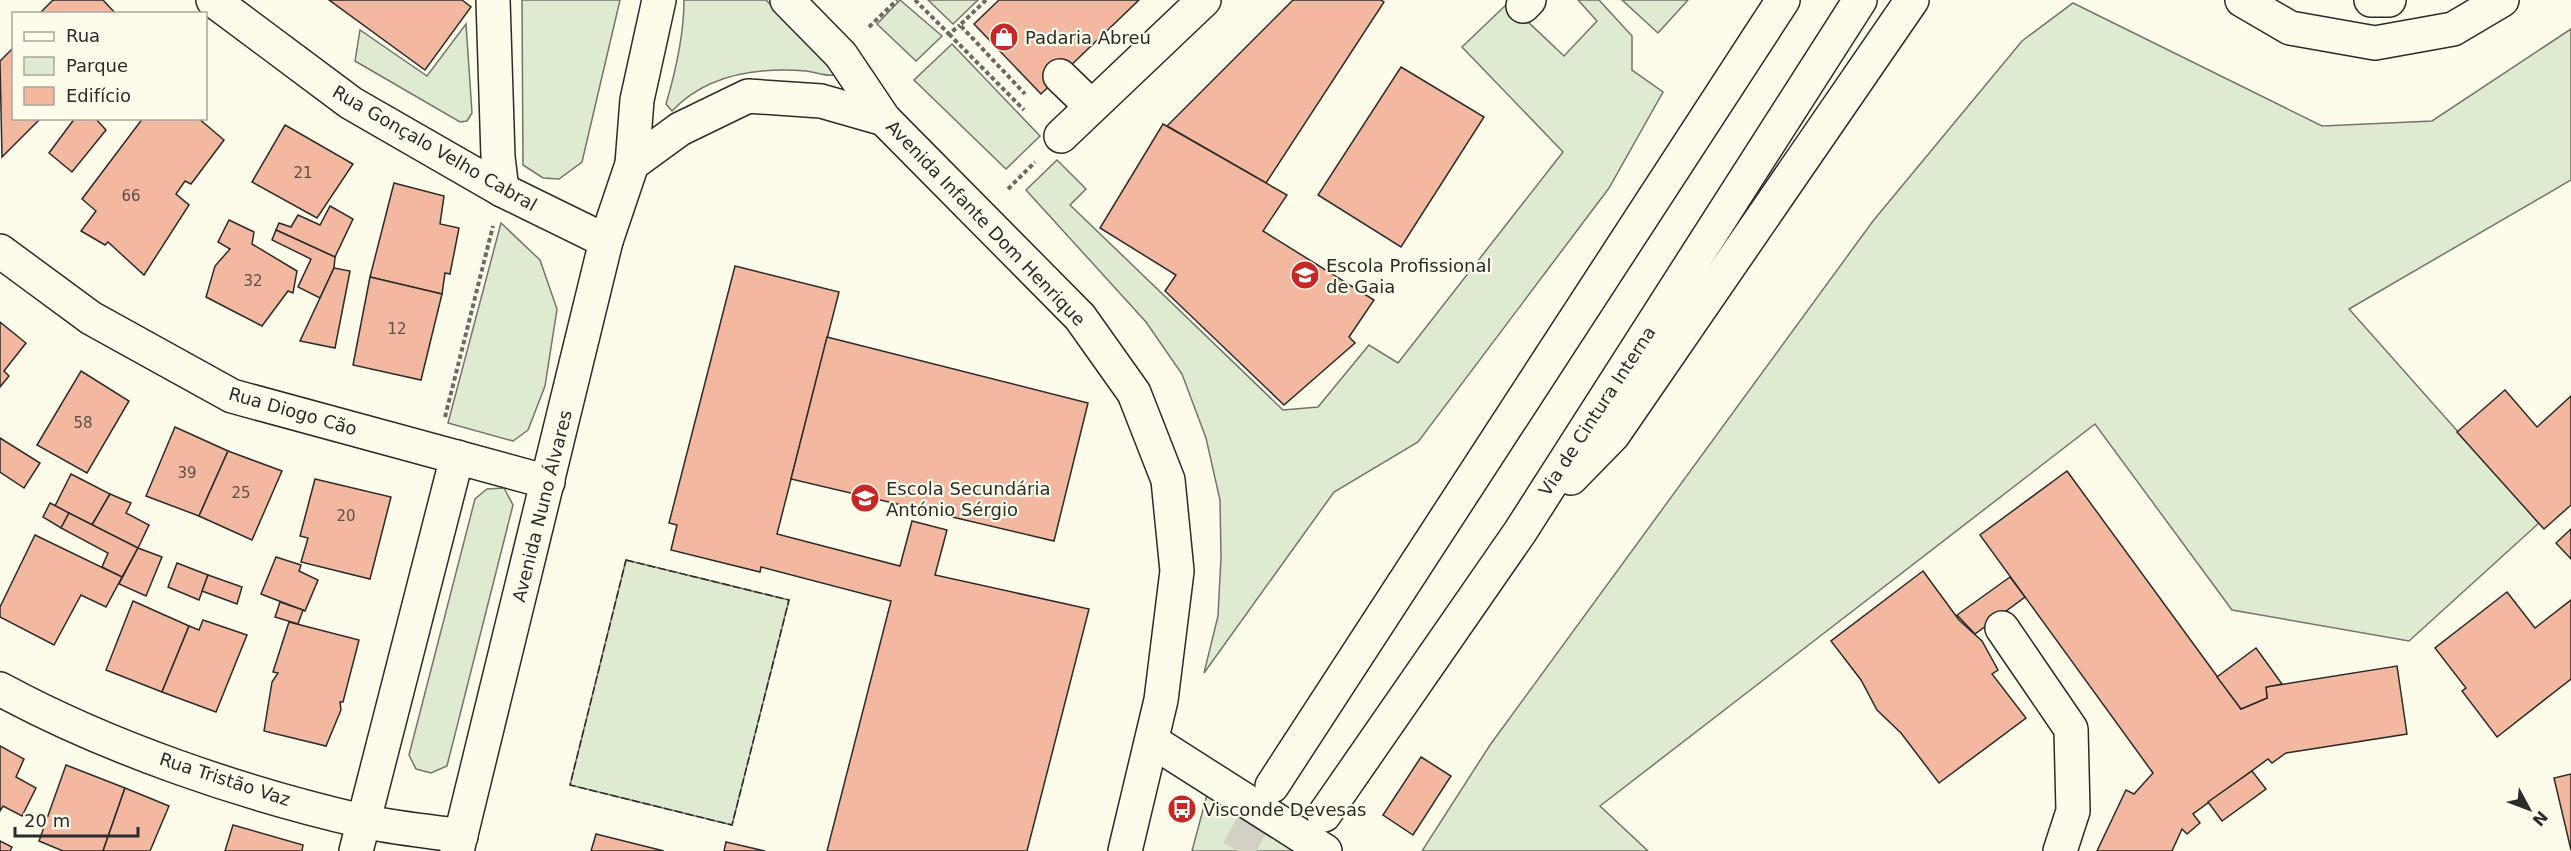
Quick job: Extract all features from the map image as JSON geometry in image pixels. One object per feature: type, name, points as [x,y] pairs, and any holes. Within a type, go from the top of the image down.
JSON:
[{"type":"main road","name":"Rua Gonçalo Velho Cabral","points":[[213,0],[351,103],[502,190],[606,241]]},
{"type":"main road","points":[[493,0],[498,157],[502,190]]},
{"type":"main road","name":"Avenida Nuno Álvares","points":[[459,843],[606,241],[632,164],[637,100],[659,0]]},
{"type":"main road","name":"Avenida Infante Dom Henrique","points":[[787,0],[841,55],[884,119],[1080,317],[1134,393],[1168,480],[1178,571],[1161,700],[1125,851]]},
{"type":"main road","points":[[1060,136],[1204,0]]},
{"type":"main road","points":[[1272,786],[1783,0]]},
{"type":"main road","name":"Via de Cintura Interna","points":[[1324,816],[1520,532],[1860,0]]},
{"type":"main road","points":[[1520,532],[1613,435],[1912,0]]},
{"type":"main road","points":[[2242,0],[2289,28],[2376,43],[2453,29],[2502,0]]},
{"type":"main road","points":[[2371,0],[2390,0]]},
{"type":"main road","points":[[1060,76],[1091,106]]},
{"type":"main road","points":[[632,164],[680,129],[748,96],[821,101],[884,119]]},
{"type":"main road","name":"Rua Diogo Cão","points":[[0,251],[91,318],[232,396],[548,482]]},
{"type":"main road","points":[[360,836],[446,454]]},
{"type":"main road","points":[[2002,628],[2071,729],[2073,811],[2060,851]]},
{"type":"main road","name":"Rua Tristão Vaz","points":[[0,688],[49,715],[360,836],[459,843]]},
{"type":"main road","points":[[1152,741],[1325,851]]},
{"type":"path","points":[[869,27],[897,0]]},
{"type":"path","points":[[915,0],[1024,110]]},
{"type":"path","points":[[949,33],[986,0]]},
{"type":"path","points":[[960,25],[1028,97]]},
{"type":"path","points":[[1008,189],[1029,168]]},
{"type":"path","points":[[446,454],[502,190]]},
{"type":"green space","points":[[522,0],[620,0],[582,162],[559,179],[543,178],[523,165]]},
{"type":"green space","points":[[684,0],[766,0],[838,74],[827,75],[788,70],[751,72],[717,81],[686,98],[672,111],[666,104],[679,52]]},
{"type":"green space","points":[[900,0],[942,36],[916,61],[877,24]]},
{"type":"green space","points":[[928,0],[978,0],[953,24]]},
{"type":"green space","points":[[1578,0],[1599,0],[1632,36],[1632,70],[1663,92],[1609,188],[1418,442],[1334,492],[1204,673],[1218,616],[1221,557],[1220,500],[1206,438],[1182,374],[1146,322],[1026,190],[1057,160],[1086,189],[1070,205],[1283,410],[1318,407],[1369,345],[1398,363],[1563,152],[1462,47],[1508,3],[1564,56],[1597,21]]},
{"type":"green space","points":[[1622,0],[1688,0],[1658,33]]},
{"type":"green space","points":[[2073,3],[2322,126],[2432,121],[2571,29],[2571,180],[2349,309],[2539,523],[2409,641],[2232,610],[2095,424],[1600,806],[1648,851],[1422,851],[1490,745],[1873,221],[2022,41]]},
{"type":"green space","points":[[466,24],[472,113],[467,121],[460,122],[355,61],[360,30],[427,76]]},
{"type":"green space","points":[[952,44],[1040,136],[1006,169],[914,80]]},
{"type":"green space","points":[[501,223],[540,260],[557,309],[545,386],[528,430],[513,441],[448,423]]},
{"type":"green space","points":[[504,488],[513,505],[447,766],[431,773],[416,769],[409,755],[475,499],[487,489]]},
{"type":"green space","points":[[626,560],[789,600],[732,825],[570,785]]},
{"type":"green space","points":[[1208,791],[1301,851],[1192,851]]},
{"type":"building","points":[[53,0],[103,0],[114,12],[41,12]]},
{"type":"building","points":[[329,0],[462,0],[471,7],[425,70]]},
{"type":"building","points":[[999,0],[1139,0],[1041,94],[974,24]]},
{"type":"building","points":[[1293,0],[1381,0],[1384,2],[1266,183],[1167,126]]},
{"type":"building","points":[[12,49],[12,120],[39,120],[2,157],[0,61]]},
{"type":"building","points":[[1401,67],[1484,117],[1401,247],[1318,195]]},
{"type":"building","points":[[74,120],[97,120],[106,130],[72,172],[49,153]]},
{"type":"building","points":[[141,120],[200,120],[224,140],[191,184],[185,181],[176,194],[189,205],[144,275],[108,242],[105,245],[81,231],[96,211],[82,199]]},
{"type":"building","points":[[1163,124],[1287,195],[1263,231],[1374,300],[1349,337],[1355,343],[1284,405],[1165,291],[1176,275],[1100,228]]},
{"type":"building","points":[[285,125],[353,164],[317,218],[252,182]]},
{"type":"building","points":[[394,183],[444,196],[440,224],[459,228],[450,274],[445,273],[442,294],[370,277]]},
{"type":"building","points":[[330,206],[353,219],[335,257],[276,230],[279,223],[291,227],[298,215],[320,225]]},
{"type":"building","points":[[229,220],[254,232],[252,244],[297,271],[293,293],[288,291],[262,326],[206,297],[215,266],[230,249],[218,242]]},
{"type":"building","points":[[276,230],[335,257],[334,268],[320,298],[298,287],[311,259],[272,240]]},
{"type":"building","points":[[735,266],[839,292],[777,534],[900,566],[912,521],[947,530],[935,575],[1089,609],[1027,851],[827,851],[891,601],[761,567],[760,572],[671,550],[677,525],[669,523]]},
{"type":"building","points":[[334,268],[350,271],[335,348],[300,341]]},
{"type":"building","points":[[370,277],[442,294],[421,380],[353,365]]},
{"type":"building","points":[[0,322],[26,343],[4,371],[9,376],[0,387]]},
{"type":"building","points":[[827,337],[1088,403],[1054,541],[791,479]]},
{"type":"building","points":[[81,371],[129,401],[87,473],[37,445]]},
{"type":"building","points":[[2505,390],[2537,427],[2571,396],[2571,505],[2544,529],[2457,432]]},
{"type":"building","points":[[175,427],[228,451],[199,516],[146,496]]},
{"type":"building","points":[[0,438],[40,463],[24,488],[0,472]]},
{"type":"building","points":[[228,451],[282,471],[252,540],[199,516]]},
{"type":"building","points":[[2067,471],[2241,709],[2267,698],[2266,687],[2397,666],[2407,734],[2286,753],[2272,763],[2268,759],[2193,814],[2200,823],[2187,834],[2182,829],[2172,851],[2097,851],[2126,790],[2134,794],[2153,773],[1980,535]]},
{"type":"building","points":[[71,474],[110,494],[92,525],[55,506]]},
{"type":"building","points":[[315,479],[391,497],[370,579],[301,562],[308,538],[300,536]]},
{"type":"building","points":[[110,494],[131,503],[126,513],[149,525],[138,548],[92,525]]},
{"type":"building","points":[[50,503],[69,513],[61,528],[43,517]]},
{"type":"building","points":[[69,513],[138,548],[122,577],[102,567],[108,553],[61,528]]},
{"type":"building","points":[[2571,529],[2571,559],[2556,543]]},
{"type":"building","points":[[35,535],[122,577],[106,607],[81,595],[54,645],[0,617],[0,607]]},
{"type":"building","points":[[138,548],[162,557],[146,596],[119,584]]},
{"type":"building","points":[[276,557],[301,565],[299,571],[318,580],[305,611],[261,594]]},
{"type":"building","points":[[177,563],[208,575],[199,600],[168,587]]},
{"type":"building","points":[[1923,571],[1959,620],[1982,641],[1998,670],[1992,674],[2026,718],[1939,783],[1901,733],[1877,710],[1861,680],[1831,641]]},
{"type":"building","points":[[208,575],[242,587],[237,604],[202,591]]},
{"type":"building","points":[[2010,577],[2025,597],[1975,634],[1957,615]]},
{"type":"building","points":[[2507,592],[2535,628],[2571,600],[2571,679],[2497,737],[2462,691],[2466,688],[2435,648]]},
{"type":"building","points":[[133,601],[189,626],[162,692],[106,670]]},
{"type":"building","points":[[280,602],[303,610],[298,624],[275,617]]},
{"type":"building","points":[[203,620],[247,635],[216,712],[162,692],[189,626],[199,630]]},
{"type":"building","points":[[289,622],[359,640],[343,702],[340,702],[341,710],[326,746],[264,731],[272,682],[278,673],[273,672]]},
{"type":"building","points":[[2256,648],[2282,684],[2266,687],[2267,698],[2241,709],[2217,677]]},
{"type":"building","points":[[0,746],[24,759],[16,777],[36,788],[22,816],[3,806],[0,811]]},
{"type":"building","points":[[1421,757],[1451,776],[1413,835],[1383,815]]},
{"type":"building","points":[[66,765],[125,788],[103,851],[63,851],[39,841]]},
{"type":"building","points":[[2252,771],[2266,789],[2222,821],[2208,802]]},
{"type":"building","points":[[2571,774],[2571,850],[2554,778]]},
{"type":"building","points":[[125,788],[169,806],[150,851],[103,851]]},
{"type":"building","points":[[233,825],[303,845],[302,851],[225,851]]},
{"type":"building","points":[[596,834],[664,851],[591,851]]},
{"type":"building","points":[[0,841],[12,847],[10,851],[0,851]]},
{"type":"building","points":[[726,842],[765,851],[724,851]]},
{"type":"tunnel","points":[[1238,851],[1272,786]]},
{"type":"fence","points":[[626,560],[789,600],[732,825],[570,785],[626,560]]},
{"type":"place","name":"Padaria Abreu","points":[[1004,37]]},
{"type":"place","name":"Escola Profissional de Gaia","points":[[1305,275]]},
{"type":"place","name":"Escola Secundária António Sérgio","points":[[865,498]]},
{"type":"place","name":"Visconde Devesas","points":[[1182,809]]}]
